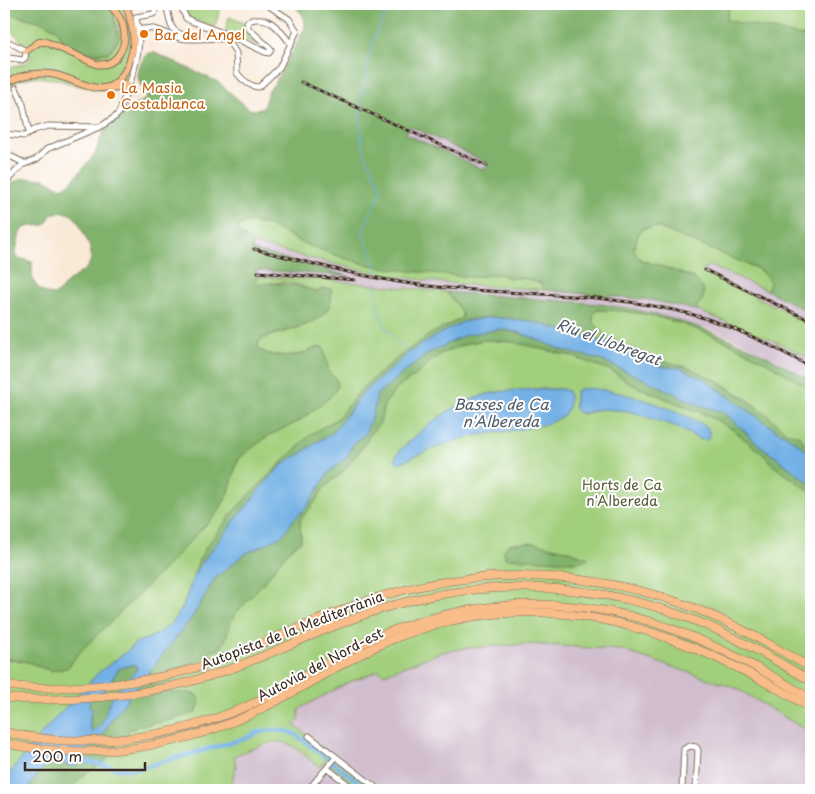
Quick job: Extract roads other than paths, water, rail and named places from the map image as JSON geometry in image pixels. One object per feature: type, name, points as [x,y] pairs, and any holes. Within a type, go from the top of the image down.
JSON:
[{"type":"highway","name":"Autopista de la Mediterrània","points":[[4,686],[64,688],[106,685],[150,678],[195,668],[238,654],[336,612],[378,597],[448,582],[489,577],[521,576],[593,581],[662,597],[726,621],[811,668]]},
{"type":"highway","name":"Autopista de la Mediterrània","points":[[4,698],[60,699],[105,696],[160,688],[196,680],[242,665],[349,620],[394,605],[460,592],[528,588],[571,590],[605,595],[670,612],[734,638],[811,681]]},
{"type":"highway","name":"Autovia del Nord-est","points":[[4,732],[39,738],[75,741],[132,738],[173,731],[230,714],[270,695],[353,648],[407,625],[463,611],[514,605],[578,607],[646,621],[685,634],[726,652],[811,698]]},
{"type":"highway","name":"Autovia del Nord-est","points":[[4,743],[59,750],[105,751],[181,739],[231,723],[264,708],[352,658],[409,634],[460,620],[512,614],[568,614],[605,619],[642,628],[723,660],[774,686],[811,708]]},
{"type":"main road","points":[[26,51],[39,42],[46,42],[96,64],[104,65],[112,62],[122,50],[124,32],[116,13],[108,4]]},
{"type":"main road","points":[[122,4],[135,28],[134,45],[123,86]]},
{"type":"main road","points":[[106,86],[114,80],[122,68],[134,38]]},
{"type":"main road","points":[[122,68],[123,86]]},
{"type":"main road","points":[[4,85],[22,75],[52,74],[88,86],[123,86]]},
{"type":"street","points":[[4,184],[24,163],[37,159],[51,147],[100,127],[115,117],[123,86],[138,51],[135,28],[136,18],[155,12],[149,4]]},
{"type":"street","points":[[166,4],[168,20],[175,31],[196,39]]},
{"type":"street","points":[[180,4],[186,18],[191,21],[269,53],[270,47],[246,25],[250,20],[262,19],[273,23],[291,44]]},
{"type":"street","points":[[230,38],[236,53],[238,73],[246,82],[256,87],[262,85],[275,73],[296,34],[295,26],[289,19],[266,4]]},
{"type":"street","points":[[135,28],[152,28],[179,37],[196,39],[230,38]]},
{"type":"street","points":[[4,42],[11,43],[26,51],[24,60],[4,56]]},
{"type":"street","points":[[16,88],[23,104],[29,133]]},
{"type":"street","points":[[4,134],[21,137],[39,128],[48,126],[100,127]]},
{"type":"street","points":[[4,155],[24,163]]},
{"type":"street","points":[[309,736],[379,790]]},
{"type":"street","points":[[685,790],[682,788],[684,749],[690,746],[696,747],[698,750],[697,788],[692,790]]},
{"type":"street","points":[[308,790],[336,758]]},
{"type":"street","points":[[329,768],[354,790]]},
{"type":"water","points":[[491,317],[530,321],[599,341],[664,367],[681,368],[707,381],[804,448],[811,456],[811,484],[757,443],[724,412],[697,404],[598,359],[562,350],[521,333],[500,329],[465,335],[427,354],[377,394],[373,414],[365,434],[352,445],[347,457],[329,472],[307,507],[294,519],[282,536],[245,554],[215,578],[193,616],[111,720],[103,734],[86,751],[77,766],[61,763],[50,764],[37,775],[28,790],[4,790],[9,774],[48,726],[98,673],[130,649],[135,643],[152,637],[171,624],[183,607],[195,573],[260,489],[281,466],[333,433],[362,394],[409,353],[439,334],[463,322]],"holes":[[[136,665],[137,669],[112,698],[101,725],[95,730],[90,730],[90,715],[93,708],[88,706],[90,701],[102,693],[119,669]]]},
{"type":"water","name":"Basses de Ca n'Albereda","points":[[560,389],[568,391],[569,404],[567,411],[563,416],[544,424],[464,438],[399,463],[395,461],[401,449],[441,416],[463,403],[474,398],[499,392]]},
{"type":"water","name":"Basses de Ca n'Albereda","points":[[578,389],[608,391],[662,406],[707,427],[709,437],[706,440],[699,439],[677,427],[629,411],[600,409],[579,413],[575,409],[575,396]]},
{"type":"waterway","points":[[376,273],[373,258],[362,231],[380,194],[381,187],[365,154],[362,143],[360,121],[361,97],[366,83],[373,41],[390,4]]},
{"type":"waterway","points":[[375,285],[379,310],[386,328],[408,354]]},
{"type":"waterway","points":[[75,759],[121,769],[137,769],[247,738],[256,733],[271,730],[286,731],[295,734],[369,790]]},
{"type":"railway","points":[[301,82],[487,166]]},
{"type":"railway","points":[[254,249],[340,270],[406,283],[461,289],[595,298],[661,307],[724,325],[769,345],[811,367]]},
{"type":"railway","points":[[705,270],[811,321]]},
{"type":"railway","points":[[258,272],[355,280]]},
{"type":"place","name":"Bar del Angel","points":[[144,34]]},
{"type":"place","name":"La Masia Costablanca","points":[[111,95]]},
{"type":"water label","name":"Riu el Llobregat","points":[[609,341]]},
{"type":"park label","name":"Horts de Ca n'Albereda","points":[[622,492]]}]
